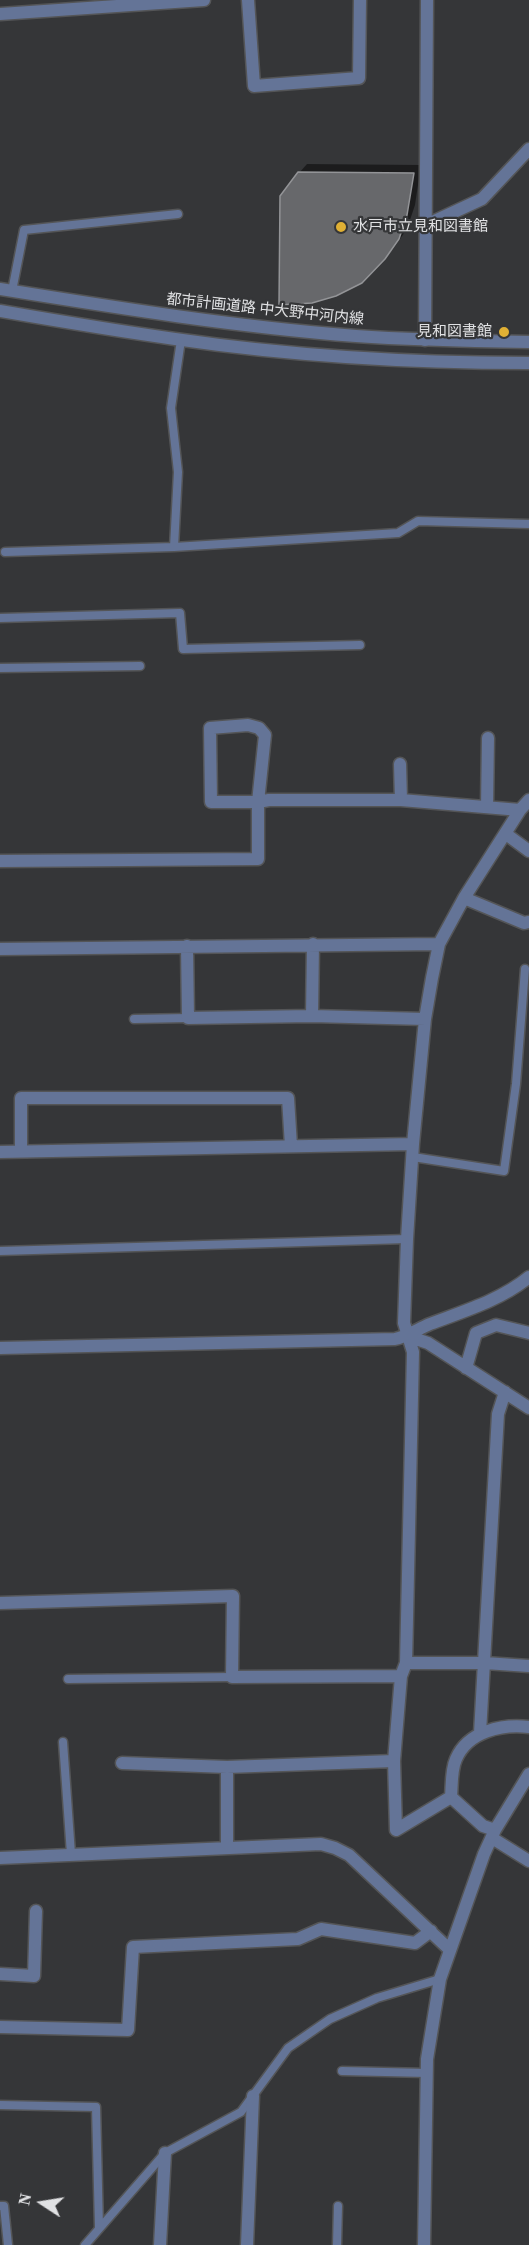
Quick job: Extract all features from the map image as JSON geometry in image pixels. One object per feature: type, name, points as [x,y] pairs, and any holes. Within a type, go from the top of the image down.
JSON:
[{"type":"street","points":[[0,14],[204,0]]},
{"type":"street","points":[[248,0],[254,86],[359,78],[360,0]]},
{"type":"street","points":[[424,340],[427,0]]},
{"type":"street","points":[[426,225],[482,199],[529,148]]},
{"type":"street","name":"都市計画道路 中大野中河内線","points":[[6,290],[180,317],[276,328],[424,340],[529,342]]},
{"type":"street","points":[[0,311],[181,340],[362,357],[529,363]]},
{"type":"street","points":[[0,861],[258,859],[258,802],[265,735],[259,728],[248,725],[210,728],[211,802],[258,802],[269,800],[401,800],[520,810]]},
{"type":"street","points":[[487,807],[488,738]]},
{"type":"street","points":[[400,764],[401,800]]},
{"type":"street","points":[[451,1797],[396,1830],[394,1761],[401,1676],[406,1663],[413,1352],[404,1323],[406,1239],[413,1143],[425,1019],[439,944],[464,898],[520,810],[529,800]]},
{"type":"street","points":[[506,834],[529,851]]},
{"type":"street","points":[[464,898],[524,923],[529,922]]},
{"type":"street","points":[[312,1016],[313,944]]},
{"type":"street","points":[[0,949],[439,944]]},
{"type":"street","points":[[187,946],[188,1018],[312,1016],[425,1019]]},
{"type":"street","points":[[21,1151],[21,1098],[288,1098],[291,1146]]},
{"type":"street","points":[[0,1152],[413,1143]]},
{"type":"street","points":[[0,1348],[395,1339],[503,1295],[529,1277]]},
{"type":"street","points":[[466,1368],[476,1333],[496,1326],[529,1333]]},
{"type":"street","points":[[407,1336],[428,1343],[529,1408]]},
{"type":"street","points":[[480,1733],[498,1413],[505,1392]]},
{"type":"street","points":[[0,1602],[233,1596],[232,1677],[401,1676]]},
{"type":"street","points":[[406,1663],[485,1662],[529,1666]]},
{"type":"street","points":[[451,1797],[454,1761],[463,1747],[480,1733],[511,1725],[529,1727]]},
{"type":"street","points":[[122,1762],[227,1767],[394,1761]]},
{"type":"street","points":[[226,1847],[227,1767]]},
{"type":"street","points":[[424,2245],[426,2073],[440,1979],[494,1834],[529,1774]]},
{"type":"street","points":[[451,1797],[483,1826],[529,1861]]},
{"type":"street","points":[[0,1858],[321,1844],[335,1848],[357,1862],[450,1949]]},
{"type":"street","points":[[0,1974],[34,1976],[36,1911]]},
{"type":"street","points":[[0,2027],[128,2030],[133,1947],[298,1939],[321,1929],[415,1943],[431,1931]]},
{"type":"street","points":[[247,2245],[253,2096]]},
{"type":"street","points":[[160,2245],[165,2153]]},
{"type":"lane","points":[[6,290],[24,230],[178,214]]},
{"type":"lane","points":[[174,547],[178,472],[171,408],[181,340]]},
{"type":"lane","points":[[5,552],[174,547],[398,533],[418,521],[529,524]]},
{"type":"lane","points":[[0,618],[180,613],[183,649],[360,645]]},
{"type":"lane","points":[[0,668],[140,666]]},
{"type":"lane","points":[[413,1157],[504,1171],[516,1084],[525,969]]},
{"type":"lane","points":[[134,1019],[188,1018]]},
{"type":"lane","points":[[0,1251],[406,1239]]},
{"type":"lane","points":[[69,1679],[232,1677]]},
{"type":"lane","points":[[63,1742],[71,1854]]},
{"type":"lane","points":[[85,2245],[165,2153],[241,2112],[288,2048],[330,2019],[377,1998],[440,1979]]},
{"type":"lane","points":[[342,2071],[426,2073]]},
{"type":"lane","points":[[0,2105],[96,2107],[99,2227]]},
{"type":"lane","points":[[0,2206],[4,2206],[8,2245]]},
{"type":"lane","points":[[337,2245],[338,2206]]},
{"type":"building","name":"水戸市立見和図書館","points":[[298,172],[414,173],[407,215],[399,239],[385,259],[362,283],[336,296],[312,303],[279,305],[280,196]]},
{"type":"place","name":"水戸市立見和図書館","points":[[341,227]]},
{"type":"place","name":"見和図書館","points":[[504,332]]}]
